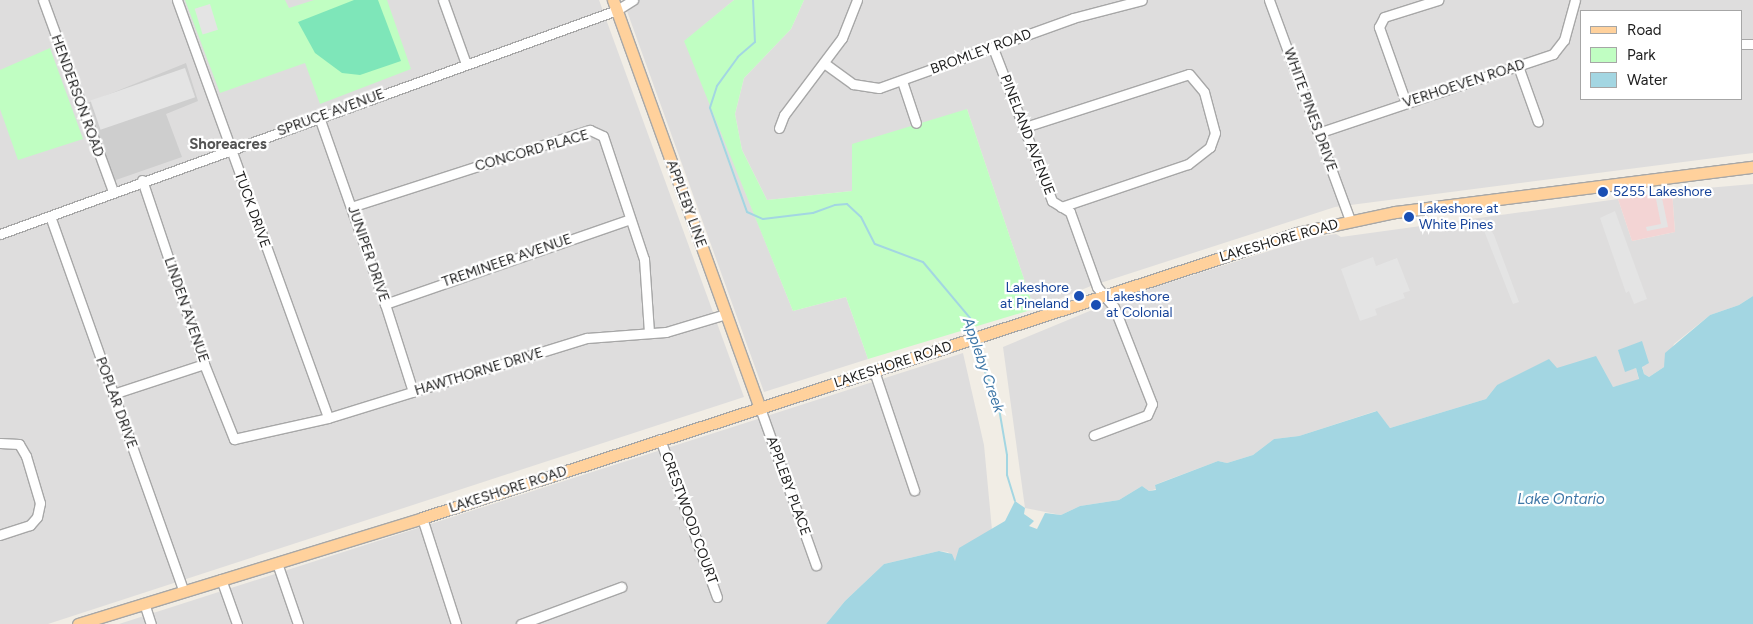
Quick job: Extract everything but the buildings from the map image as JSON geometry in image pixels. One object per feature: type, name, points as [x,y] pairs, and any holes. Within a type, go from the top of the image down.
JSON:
[{"type":"main road","name":"APPLEBY LINE","points":[[615,5],[760,408]]},
{"type":"main road","name":"LAKESHORE ROAD","points":[[78,624],[183,590],[422,518],[660,439],[1106,297],[1297,233],[1350,220],[1753,167]]},
{"type":"street","name":"HENDERSON ROAD","points":[[43,0],[113,191]]},
{"type":"street","name":"TUCK DRIVE","points":[[177,0],[328,418]]},
{"type":"street","points":[[443,0],[466,64]]},
{"type":"street","name":"SPRUCE AVENUE","points":[[0,234],[142,180],[466,64],[615,5],[633,0]]},
{"type":"street","points":[[779,128],[784,115],[842,38],[857,0]]},
{"type":"street","name":"BROMLEY ROAD","points":[[824,62],[853,84],[879,88],[1073,18],[1142,0]]},
{"type":"street","name":"WHITE PINES DRIVE","points":[[1269,0],[1350,220]]},
{"type":"street","points":[[1406,103],[1379,27],[1384,18],[1438,0]]},
{"type":"street","name":"VERHOEVEN ROAD","points":[[1318,133],[1518,66],[1557,50],[1564,40],[1575,0]]},
{"type":"street","name":"PINELAND AVENUE","points":[[993,48],[1052,201],[1070,212],[1098,287],[1114,307],[1152,404],[1147,416],[1094,435]]},
{"type":"street","points":[[1518,66],[1538,122]]},
{"type":"street","points":[[1025,127],[1189,74],[1204,92],[1215,133],[1210,147],[1188,164],[1061,207]]},
{"type":"street","points":[[902,81],[916,123]]},
{"type":"street","name":"JUNIPER DRIVE","points":[[318,117],[385,304],[413,392]]},
{"type":"street","name":"CONCORD PLACE","points":[[351,207],[590,130],[603,136],[644,259],[649,334]]},
{"type":"street","name":"LINDEN AVENUE","points":[[142,180],[204,364],[234,439]]},
{"type":"street","name":"POPLAR DRIVE","points":[[50,216],[183,590]]},
{"type":"street","name":"TREMINEER AVENUE","points":[[385,304],[630,219]]},
{"type":"street","name":"HAWTHORNE DRIVE","points":[[234,439],[328,418],[587,338],[674,331],[726,314]]},
{"type":"street","points":[[113,394],[204,364]]},
{"type":"street","points":[[874,372],[914,490]]},
{"type":"street","name":"APPLEBY PLACE","points":[[760,408],[816,565]]},
{"type":"street","name":"CRESTWOOD COURT","points":[[660,439],[717,598]]},
{"type":"street","points":[[0,443],[19,444],[26,456],[40,503],[37,517],[30,525],[0,535]]},
{"type":"street","points":[[422,518],[456,624]]},
{"type":"street","points":[[276,563],[298,624]]},
{"type":"street","points":[[221,579],[236,624]]},
{"type":"street","points":[[521,624],[621,587]]},
{"type":"street","points":[[144,603],[151,624]]},
{"type":"shaded area","points":[[0,0],[599,0],[744,397],[48,624],[0,624]]},
{"type":"shaded area","points":[[623,0],[734,0],[685,41],[793,311],[846,297],[868,359],[764,392]]},
{"type":"shaded area","points":[[804,0],[1753,0],[1753,153],[1335,207],[1091,286],[1034,309],[967,109],[852,191],[767,200],[742,150],[735,114],[744,78],[791,29]]},
{"type":"shaded area","points":[[210,4],[218,30],[203,34],[195,9]]},
{"type":"shaded area","points":[[186,63],[198,101],[166,114],[182,157],[113,181],[85,104]]},
{"type":"shaded area","points":[[185,68],[195,97],[101,130],[90,101]]},
{"type":"shaded area","points":[[1753,184],[1753,296],[1739,305],[1710,315],[1674,344],[1664,367],[1649,377],[1644,374],[1642,366],[1649,363],[1625,371],[1636,368],[1639,380],[1613,387],[1557,368],[1497,385],[1486,399],[1390,428],[1376,411],[1299,436],[1274,439],[1253,455],[1227,463],[1218,461],[1155,485],[1156,489],[1149,491],[1142,486],[1119,500],[1080,506],[1061,515],[1025,508],[1003,347],[1121,298],[1310,238],[1336,234],[1341,237],[1618,199],[1632,241],[1675,232],[1672,191]]},
{"type":"shaded area","points":[[1672,191],[1675,232],[1632,241],[1618,199]]},
{"type":"shaded area","points":[[1661,193],[1668,227],[1647,231],[1646,227],[1661,224],[1655,194]]},
{"type":"shaded area","points":[[1615,211],[1647,299],[1634,304],[1629,291],[1626,293],[1600,218]]},
{"type":"shaded area","points":[[1485,220],[1494,235],[1519,302],[1513,304],[1481,223]]},
{"type":"shaded area","points":[[1373,257],[1376,266],[1397,258],[1410,291],[1403,293],[1405,298],[1375,309],[1377,315],[1360,321],[1341,269]]},
{"type":"shaded area","points":[[963,353],[984,445],[992,530],[971,542],[955,561],[948,552],[939,551],[884,564],[845,601],[826,624],[119,624]]},
{"type":"green space","points":[[185,0],[285,0],[289,8],[314,0],[387,0],[411,69],[320,104],[305,63],[220,93]]},
{"type":"green space","points":[[354,0],[378,0],[401,61],[360,75],[342,73],[315,53],[298,22]]},
{"type":"green space","points":[[734,0],[804,0],[791,29],[744,78],[735,114],[742,150],[767,200],[852,191],[852,144],[967,109],[1034,309],[868,359],[846,297],[793,311],[684,41]]},
{"type":"green space","points":[[50,48],[83,139],[18,160],[0,109],[0,70]]},
{"type":"water","name":"Lake Ontario","points":[[1753,296],[1753,624],[826,624],[845,601],[884,564],[939,551],[952,554],[955,561],[959,548],[1005,521],[1015,501],[1025,508],[1024,514],[1034,521],[1029,526],[1037,529],[1045,513],[1061,515],[1080,506],[1119,500],[1142,486],[1149,491],[1156,490],[1155,485],[1218,461],[1227,463],[1253,455],[1274,439],[1299,436],[1377,411],[1390,428],[1486,399],[1497,385],[1549,359],[1557,368],[1596,356],[1613,387],[1639,379],[1636,368],[1625,372],[1618,350],[1642,341],[1649,363],[1642,367],[1644,374],[1649,377],[1664,367],[1665,353],[1710,315],[1739,305]]},
{"type":"waterway","name":"Appleby Creek","points":[[753,0],[755,42],[738,57],[717,86],[710,108],[747,212],[763,219],[813,213],[835,205],[847,204],[861,217],[875,244],[923,262],[970,318],[974,335]]},
{"type":"waterway","name":"Appleby Creek","points":[[975,342],[979,359],[997,397],[1007,455],[1007,475],[1015,501]]},
{"type":"place","name":"5255 Lakeshore","points":[[1603,192]]},
{"type":"place","name":"Lakeshore at White Pines","points":[[1409,217]]},
{"type":"place","name":"Lakeshore at Pineland","points":[[1079,296]]},
{"type":"place","name":"Lakeshore at Colonial","points":[[1096,305]]},
{"type":"district","name":"Shoreacres","points":[[228,145]]}]
